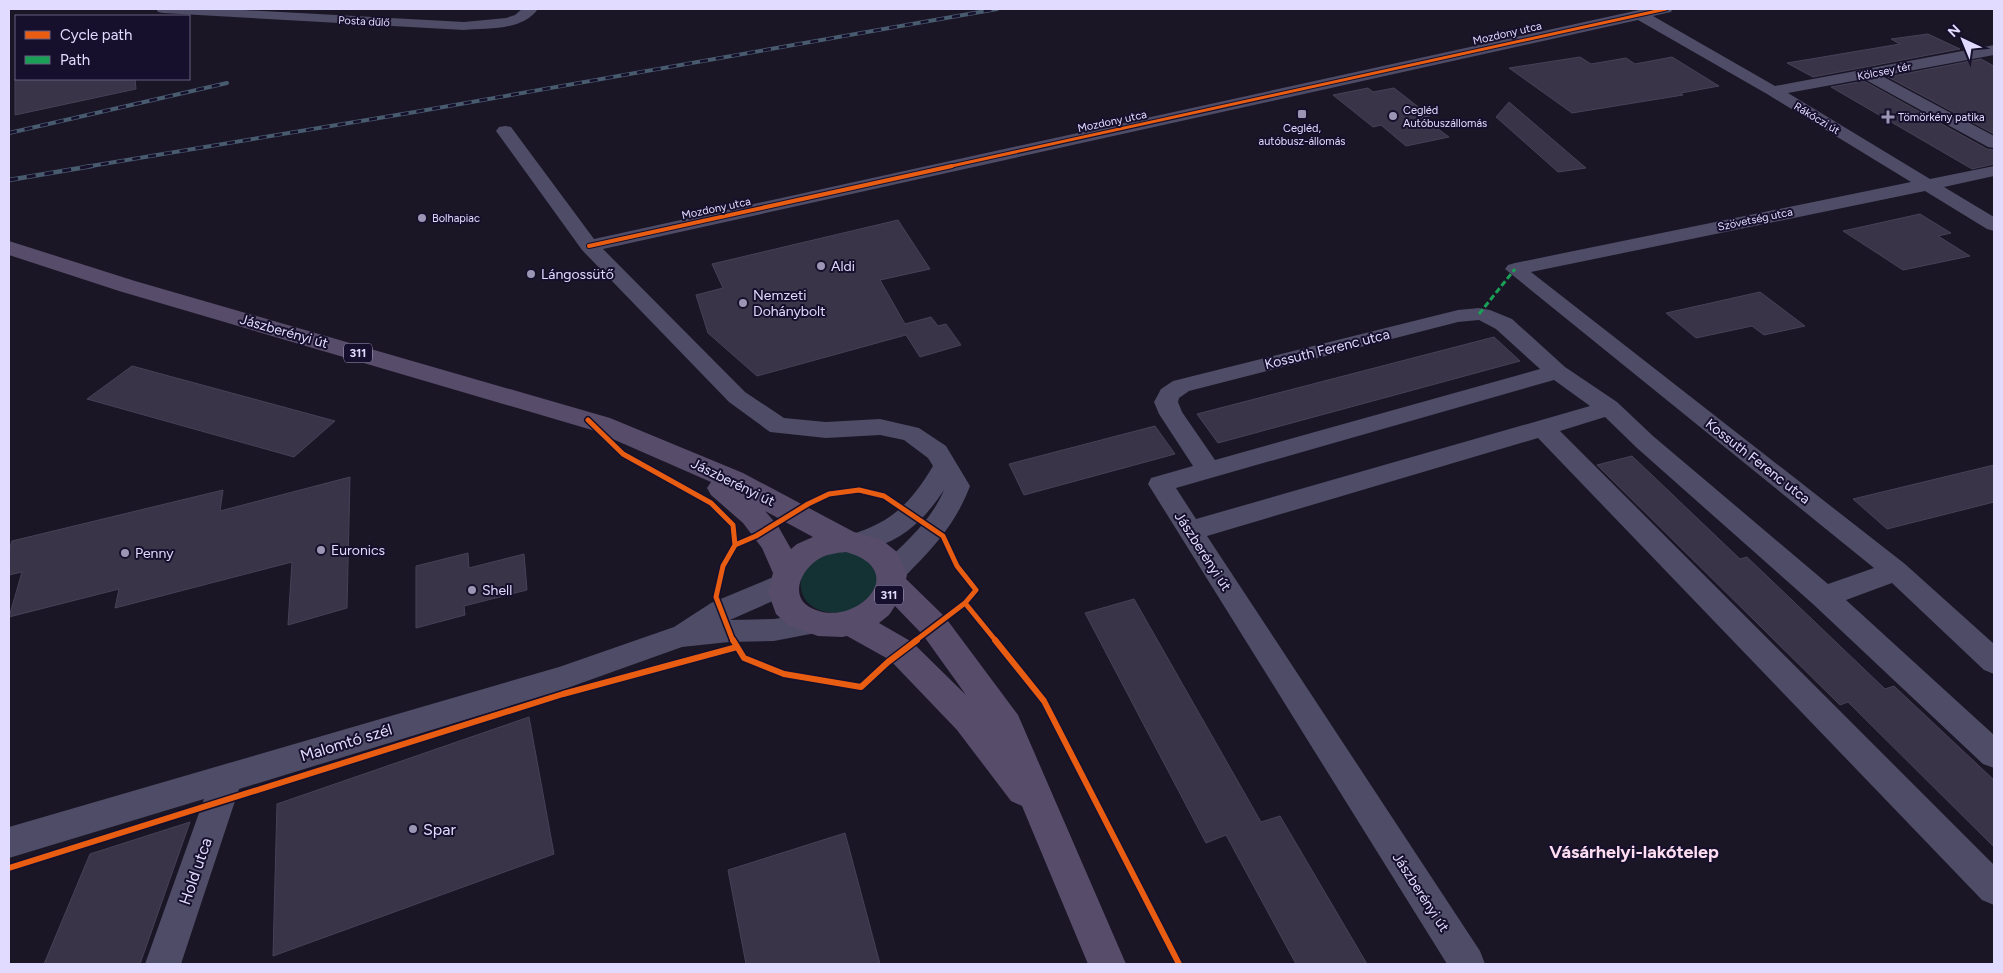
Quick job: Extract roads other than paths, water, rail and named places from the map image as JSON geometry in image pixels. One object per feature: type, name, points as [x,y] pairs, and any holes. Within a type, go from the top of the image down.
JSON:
[{"type":"main road","name":"Jászberényi út","points":[[9,248],[127,286],[601,424],[645,441],[733,480],[816,526],[853,541]]},
{"type":"main road","name":"Jászberényi út","points":[[645,441],[712,481],[748,508],[766,530],[785,577]]},
{"type":"main road","points":[[785,577],[794,562],[808,550],[827,542],[853,541]]},
{"type":"main road","name":"311","points":[[785,577],[785,598],[793,610],[801,617],[816,624],[832,625],[850,623],[862,618],[878,608],[889,594],[892,578],[888,562],[881,553],[871,546],[853,541]]},
{"type":"main road","name":"311","points":[[892,578],[934,626],[1006,725],[1107,964]]},
{"type":"main road","name":"311","points":[[850,623],[902,651],[969,720],[1045,819]]},
{"type":"street","name":"Posta dűlő","points":[[163,9],[298,18],[478,26],[520,18],[531,9]]},
{"type":"street","points":[[298,18],[311,9]]},
{"type":"street","points":[[1639,14],[1666,9]]},
{"type":"street","name":"Rákóczi út","points":[[1639,14],[1928,184],[1994,225]]},
{"type":"street","name":"Mozdony utca","points":[[589,246],[1639,14]]},
{"type":"street","name":"Kölcsey tér","points":[[1773,92],[1994,50]]},
{"type":"street","points":[[1867,74],[1994,143]]},
{"type":"street","points":[[505,131],[589,246],[737,397],[778,426],[826,430],[880,427],[911,434],[937,452],[958,486],[952,505],[935,530],[892,578]]},
{"type":"street","name":"Szövetség utca","points":[[1515,269],[1994,171]]},
{"type":"street","name":"Kossuth Ferenc utca","points":[[1515,269],[1896,570],[1994,662]]},
{"type":"street","name":"Kossuth Ferenc utca","points":[[1210,470],[1171,414],[1166,402],[1169,394],[1182,386],[1458,316],[1479,314],[1490,316],[1504,324],[1557,372]]},
{"type":"street","points":[[1557,372],[1609,408],[1824,597],[1994,754]]},
{"type":"street","name":"Jászberényi út","points":[[1467,964],[1160,484],[1557,372]]},
{"type":"street","points":[[1190,531],[1609,408]]},
{"type":"street","points":[[1543,428],[1994,888]]},
{"type":"street","points":[[853,541],[888,532],[912,514],[930,492],[946,466]]},
{"type":"street","points":[[1824,597],[1896,570]]},
{"type":"street","name":"Malomtó szél","points":[[9,843],[559,678],[681,636],[721,611],[785,577]]},
{"type":"street","name":"Malomtó szél","points":[[681,636],[774,630],[816,624]]},
{"type":"street","name":"Hold utca","points":[[163,964],[227,778]]},
{"type":"railway","points":[[85,167],[415,112],[997,9]]},
{"type":"railway","points":[[9,133],[227,83]]},
{"type":"railway","points":[[9,180],[92,166]]},
{"type":"place","name":"Cegléd, autóbusz-állomás","points":[[1302,114]]},
{"type":"place","name":"Cegléd Autóbuszállomás","points":[[1393,116]]},
{"type":"place","name":"Tömörkény patika","points":[[1888,117]]},
{"type":"place","name":"Bolhapiac","points":[[422,218]]},
{"type":"place","name":"Aldi","points":[[821,266]]},
{"type":"place","name":"Lángossütő","points":[[531,274]]},
{"type":"place","name":"Nemzeti Dohánybolt","points":[[743,303]]},
{"type":"place","name":"Euronics","points":[[321,550]]},
{"type":"place","name":"Penny","points":[[125,553]]},
{"type":"place","name":"Shell","points":[[472,590]]},
{"type":"place","name":"Spar","points":[[413,829]]},
{"type":"district","name":"Vásárhelyi-lakótelep","points":[[1634,852]]}]
